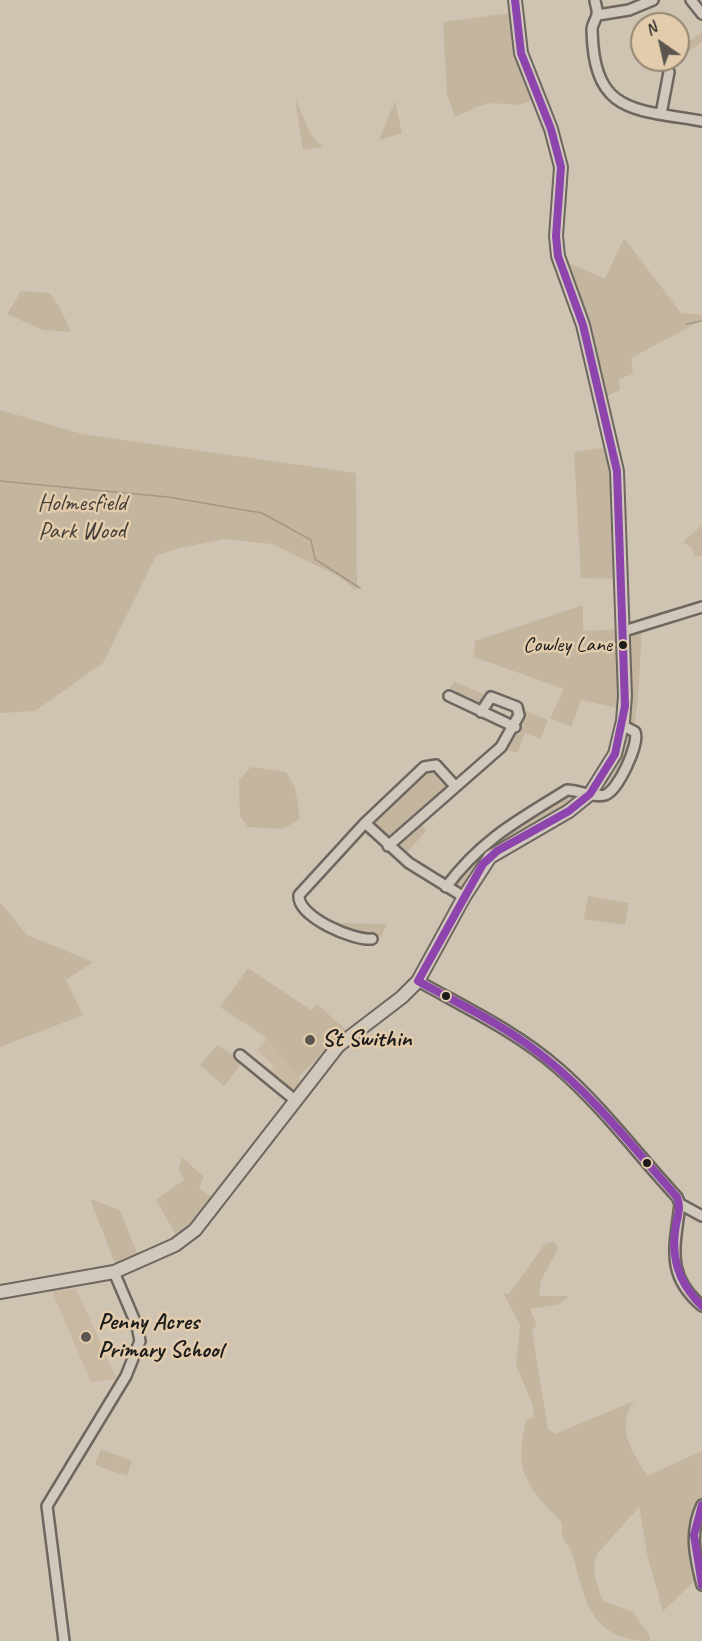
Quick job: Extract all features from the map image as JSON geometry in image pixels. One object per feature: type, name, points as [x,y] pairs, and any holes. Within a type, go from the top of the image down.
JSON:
[{"type":"main road","points":[[0,1292],[114,1272],[175,1245],[195,1230],[235,1182],[338,1046],[402,997],[418,981],[464,897],[490,857],[569,811],[590,794],[615,754],[622,726],[624,631],[617,471],[583,325],[558,256],[556,236],[561,167],[550,129],[521,53],[515,0]]},
{"type":"street","points":[[595,0],[598,15],[592,26],[595,58],[606,91],[620,104],[702,122]]},
{"type":"street","points":[[598,15],[629,10],[653,0]]},
{"type":"street","points":[[691,0],[702,14]]},
{"type":"street","points":[[661,114],[669,72]]},
{"type":"street","points":[[624,631],[702,607]]},
{"type":"street","points":[[449,696],[515,727]]},
{"type":"street","points":[[388,846],[501,747],[515,727],[519,710],[512,704],[491,697],[481,712]]},
{"type":"street","points":[[446,887],[470,856],[504,830],[567,790],[602,795],[610,792],[629,760],[637,735],[622,726]]},
{"type":"street","points":[[372,939],[356,938],[328,925],[303,908],[298,899],[305,888],[365,823],[429,765],[436,765],[456,786]]},
{"type":"street","points":[[365,823],[388,846],[421,872],[464,897]]},
{"type":"street","points":[[418,981],[512,1034],[558,1068],[580,1088],[677,1197],[680,1204],[675,1233],[677,1275],[684,1288],[702,1306]]},
{"type":"street","points":[[240,1055],[295,1100]]},
{"type":"street","points":[[680,1204],[702,1216]]},
{"type":"street","points":[[64,1641],[47,1506],[126,1376],[141,1341],[114,1272]]},
{"type":"street","points":[[702,1505],[694,1528],[694,1545],[702,1585]]},
{"type":"shaded area","points":[[267,1038],[301,1080],[292,1092],[266,1074],[274,1066],[257,1050]]},
{"type":"shaded area","name":"Penny Acres Primary School","points":[[76,1289],[116,1379],[91,1382],[52,1291]]},
{"type":"green space","points":[[511,13],[516,48],[532,99],[515,105],[486,104],[455,117],[447,94],[443,22]]},
{"type":"green space","points":[[702,32],[702,42],[690,50],[690,41]]},
{"type":"green space","points":[[295,99],[312,136],[323,147],[303,150]]},
{"type":"green space","points":[[395,101],[402,133],[379,140]]},
{"type":"green space","points":[[624,238],[681,313],[702,315],[702,320],[631,358],[633,374],[619,379],[620,390],[605,397],[582,303],[572,285],[565,261],[605,279]]},
{"type":"green space","points":[[21,291],[50,293],[71,332],[43,330],[7,314]]},
{"type":"green space","name":"Holmesfield Park Wood","points":[[0,410],[82,434],[356,473],[357,591],[338,576],[272,544],[225,539],[179,548],[156,556],[103,663],[35,711],[0,713]]},
{"type":"green space","points":[[608,447],[612,471],[617,579],[581,578],[574,452]]},
{"type":"green space","points":[[702,525],[702,555],[695,557],[691,547],[683,542]]},
{"type":"green space","points":[[583,605],[583,631],[619,629],[619,702],[618,708],[581,700],[571,727],[550,718],[564,689],[474,657],[475,641]]},
{"type":"green space","points":[[642,629],[638,693],[630,746],[623,768],[612,784],[598,791],[614,764],[628,637]]},
{"type":"green space","points":[[454,682],[486,695],[478,708],[468,703],[470,698],[461,694],[459,698],[453,697],[456,691],[450,688]]},
{"type":"green space","points":[[526,711],[548,720],[541,739],[525,733],[517,753],[504,748],[517,733]]},
{"type":"green space","points":[[251,767],[286,772],[295,787],[300,819],[283,829],[248,827],[240,816],[239,780]]},
{"type":"green space","points":[[433,768],[449,785],[448,789],[390,839],[386,838],[372,821],[425,769]]},
{"type":"green space","points":[[567,792],[579,794],[581,799],[494,849],[463,892],[452,882],[474,855]]},
{"type":"green space","points":[[419,820],[426,831],[404,856],[397,849],[398,841]]},
{"type":"green space","points":[[588,896],[629,903],[625,925],[584,919]]},
{"type":"green space","points":[[0,902],[27,935],[93,962],[66,980],[83,1015],[0,1047]]},
{"type":"green space","points":[[325,919],[339,923],[387,924],[381,937],[363,936]]},
{"type":"green space","points":[[248,968],[311,1010],[317,1004],[347,1031],[298,1077],[267,1038],[220,1007]]},
{"type":"green space","points":[[217,1045],[243,1061],[224,1086],[200,1065]]},
{"type":"green space","points":[[182,1157],[204,1177],[199,1188],[214,1199],[199,1219],[177,1237],[156,1200],[184,1180],[179,1169]]},
{"type":"green space","points":[[90,1199],[120,1210],[138,1256],[116,1266]]},
{"type":"green space","points":[[554,1241],[558,1249],[541,1280],[539,1296],[570,1296],[559,1304],[530,1309],[537,1325],[532,1331],[548,1429],[555,1434],[634,1401],[628,1411],[626,1430],[631,1448],[647,1476],[702,1451],[702,1497],[691,1521],[689,1551],[696,1580],[663,1611],[648,1558],[639,1507],[597,1554],[595,1560],[596,1578],[603,1601],[633,1612],[650,1636],[650,1641],[630,1639],[615,1634],[603,1626],[594,1615],[582,1588],[572,1552],[563,1538],[562,1524],[536,1494],[522,1466],[521,1456],[526,1420],[534,1418],[532,1403],[516,1365],[520,1325],[503,1293],[509,1294],[544,1245]]},
{"type":"green space","points":[[101,1449],[132,1461],[127,1476],[95,1465]]},
{"type":"waterway","points":[[686,324],[702,321]]},
{"type":"waterway","points":[[0,481],[168,497],[262,513],[311,540],[315,559],[360,588]]},
{"type":"transit line","points":[[418,981],[483,864],[497,851],[569,811],[590,794],[615,754],[625,706],[617,471],[583,325],[558,256],[556,236],[561,167],[551,129],[521,53],[515,0]]},
{"type":"transit line","points":[[418,981],[483,1016],[529,1046],[580,1089],[629,1142],[677,1197],[679,1208],[674,1248],[678,1269],[687,1289],[702,1306]]},
{"type":"transit line","points":[[702,1505],[694,1535],[702,1585]]},
{"type":"place","name":"Cowley Lane","points":[[623,645]]},
{"type":"place","name":"St Swithin","points":[[310,1040]]},
{"type":"place","name":"Penny Acres Primary School","points":[[86,1337]]}]
